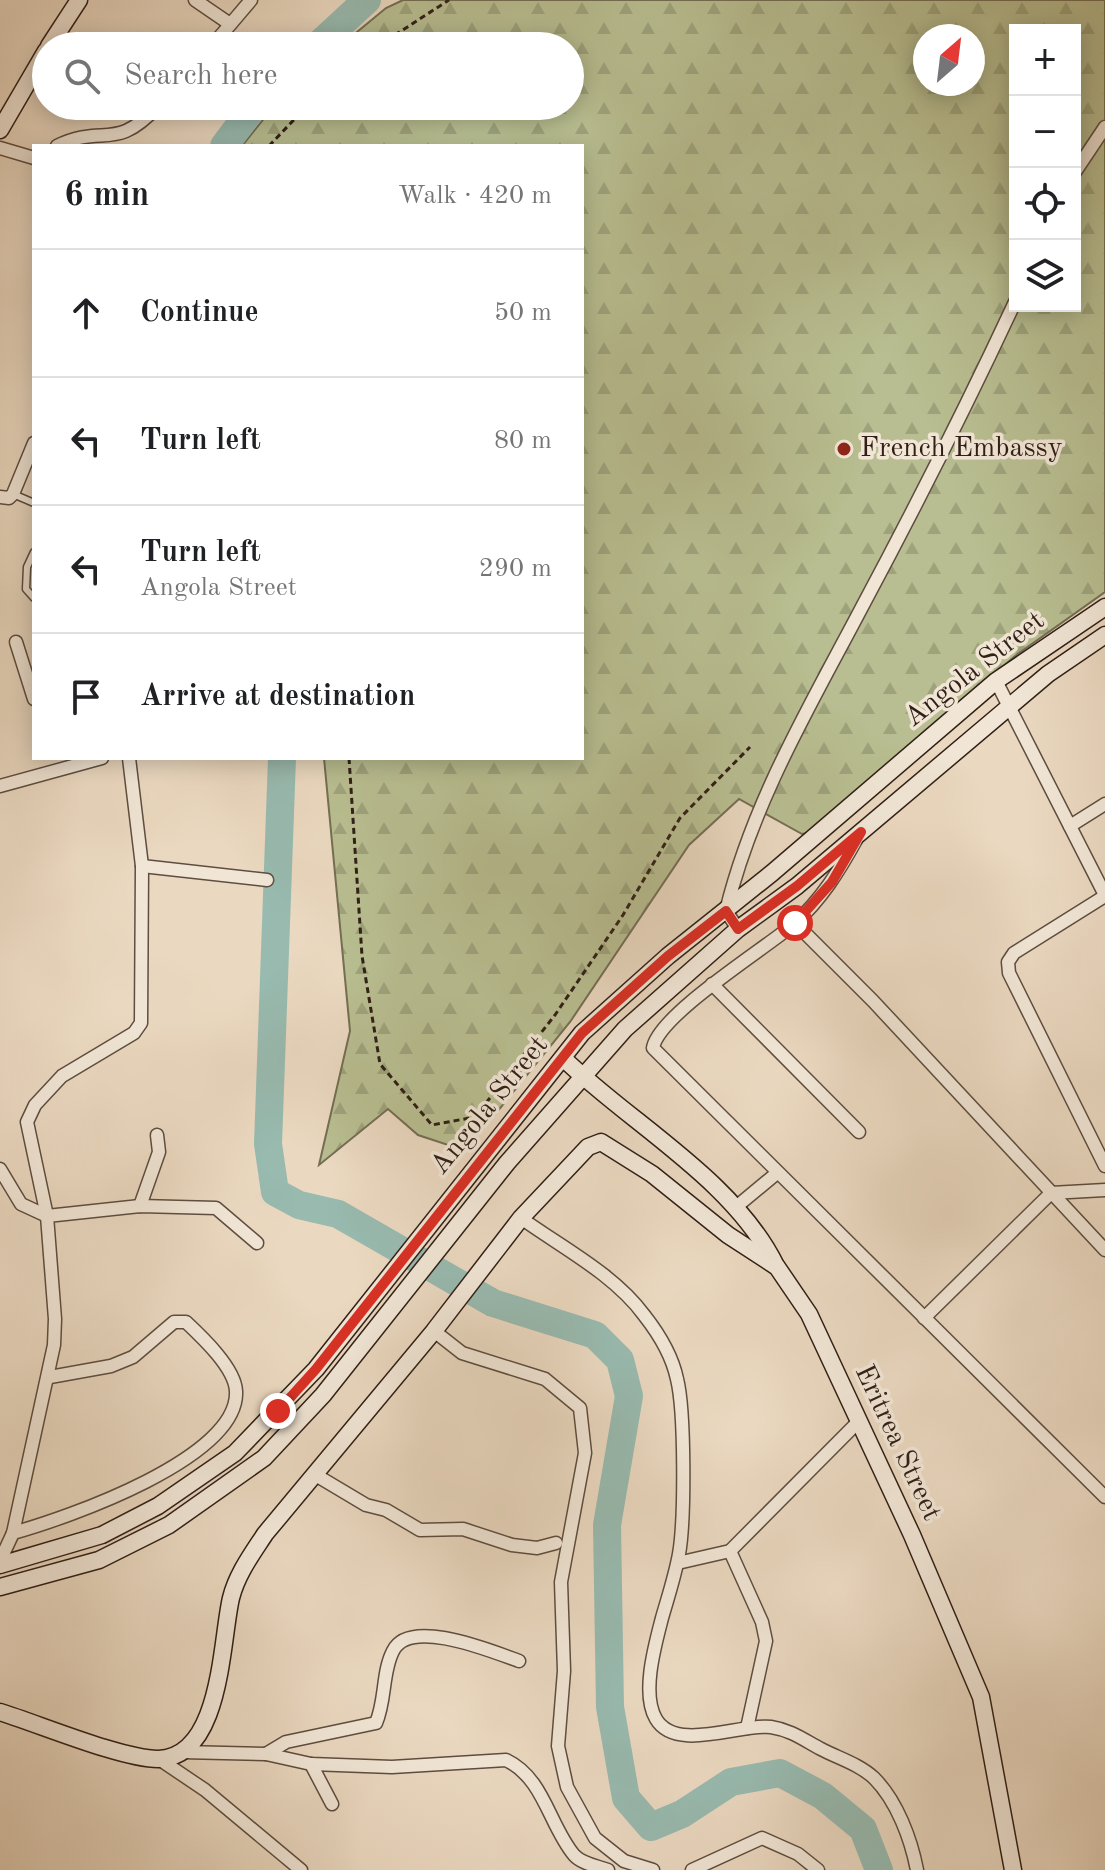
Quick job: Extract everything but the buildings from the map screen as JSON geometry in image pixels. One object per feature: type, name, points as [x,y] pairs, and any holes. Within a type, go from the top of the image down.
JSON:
[{"type":"main road","points":[[58,32],[79,0]]},
{"type":"main road","points":[[0,130],[32,75]]},
{"type":"main road","name":"Angola Street","points":[[0,1563],[47,1554],[102,1535],[158,1506],[235,1453],[316,1369],[582,1033],[620,997],[996,681],[1105,607]]},
{"type":"main road","points":[[0,1587],[99,1560],[169,1525],[264,1458],[385,1321],[507,1163],[625,1029],[738,929],[797,886],[1011,705],[1071,657],[1105,635]]},
{"type":"main road","points":[[563,1058],[736,1207],[765,1243],[777,1267]]},
{"type":"main road","name":"Eritrea Street","points":[[521,1218],[588,1147],[601,1142],[777,1267],[809,1314],[981,1697],[1013,1870]]},
{"type":"main road","points":[[0,1712],[124,1752],[159,1759],[182,1752],[207,1719],[218,1685],[232,1595],[242,1568],[314,1474],[434,1331],[521,1218]]},
{"type":"street","points":[[195,0],[230,24]]},
{"type":"street","points":[[223,32],[251,0]]},
{"type":"street","points":[[62,144],[85,135],[114,137],[128,133],[142,120]]},
{"type":"street","points":[[1078,168],[1105,127]]},
{"type":"street","points":[[0,148],[32,157]]},
{"type":"street","points":[[738,929],[726,911],[738,861],[767,785],[934,473],[1010,312]]},
{"type":"street","points":[[6,495],[32,447]]},
{"type":"street","points":[[16,642],[32,693]]},
{"type":"street","points":[[996,681],[1011,705],[1105,896],[1014,953],[1008,962],[1009,973],[1105,1166]]},
{"type":"street","points":[[0,786],[54,763],[83,760]]},
{"type":"street","points":[[0,1563],[13,1533],[50,1377],[55,1319],[47,1216],[27,1122],[35,1105],[62,1076],[134,1033],[141,1023],[142,866],[129,760]]},
{"type":"street","points":[[1070,826],[1105,804]]},
{"type":"street","points":[[861,832],[832,882],[795,923],[712,984],[659,1034],[653,1048],[1105,1497]]},
{"type":"street","points":[[142,866],[267,880]]},
{"type":"street","points":[[795,923],[884,1012],[1105,1250]]},
{"type":"street","points":[[712,984],[859,1132]]},
{"type":"street","points":[[140,1206],[159,1152],[157,1135]]},
{"type":"street","points":[[0,1169],[21,1204],[47,1216],[140,1206],[216,1208],[257,1243]]},
{"type":"street","points":[[736,1207],[777,1173]]},
{"type":"street","points":[[924,1318],[1051,1193],[1105,1190]]},
{"type":"street","points":[[521,1218],[614,1284],[643,1312],[666,1346],[678,1380],[682,1499],[680,1553],[656,1639],[650,1704],[662,1727],[677,1733],[709,1736],[747,1728],[769,1727],[793,1732],[873,1778],[893,1804],[914,1851],[917,1870]]},
{"type":"street","points":[[13,1533],[63,1519],[140,1486],[198,1450],[229,1421],[236,1404],[236,1386],[211,1344],[186,1322],[174,1322],[133,1357],[111,1366],[50,1377]]},
{"type":"street","points":[[434,1331],[462,1353],[545,1379],[580,1408],[585,1453],[561,1582],[564,1671],[558,1746],[567,1787],[595,1838],[624,1861],[653,1870]]},
{"type":"street","points":[[682,1562],[730,1551],[859,1421]]},
{"type":"street","points":[[314,1474],[366,1505],[386,1510],[420,1530],[463,1529],[512,1545],[537,1548],[556,1543]]},
{"type":"street","points":[[730,1551],[762,1622],[766,1641],[747,1728]]},
{"type":"street","points":[[266,1754],[286,1742],[376,1723],[392,1651],[403,1638],[414,1633],[479,1647],[519,1661]]},
{"type":"street","points":[[182,1752],[266,1754],[311,1764],[392,1767],[506,1760],[519,1766],[544,1800],[575,1856],[608,1870]]},
{"type":"street","points":[[159,1759],[205,1790],[301,1870]]},
{"type":"street","points":[[311,1764],[332,1804]]},
{"type":"street","points":[[692,1870],[762,1838],[798,1854],[818,1870]]},
{"type":"lane","points":[[6,495],[32,502]]},
{"type":"lane","points":[[32,556],[27,567],[26,589],[32,596]]},
{"type":"path","points":[[400,32],[449,0]]},
{"type":"path","points":[[271,144],[294,120]]},
{"type":"path","points":[[349,760],[362,956],[380,1064],[432,1125],[475,1117],[555,1015],[615,928],[680,818],[750,747]]},
{"type":"green space","name":"French Embassy","points":[[403,0],[1105,0],[1105,592],[1015,656],[816,831],[802,834],[739,799],[689,845],[570,1022],[493,1117],[451,1146],[418,1135],[388,1109],[319,1165],[350,1031],[324,760],[584,760],[584,144],[244,144],[263,120],[584,120],[584,32],[357,32],[386,8]]},
{"type":"waterway","points":[[332,32],[367,0]]},
{"type":"waterway","points":[[226,144],[244,120]]},
{"type":"waterway","points":[[282,760],[268,1144],[275,1192],[299,1205],[338,1214],[493,1303],[595,1335],[620,1360],[629,1396],[607,1525],[610,1707],[626,1798],[651,1827],[682,1814],[731,1782],[780,1773],[823,1796],[863,1829],[879,1870]]},
{"type":"place","name":"French Embassy","points":[[844,449]]},
{"type":"route","points":[[278,1411],[316,1369],[398,1261],[582,1033],[668,956],[726,911],[738,929],[797,886],[861,832],[832,882],[795,923]]}]
